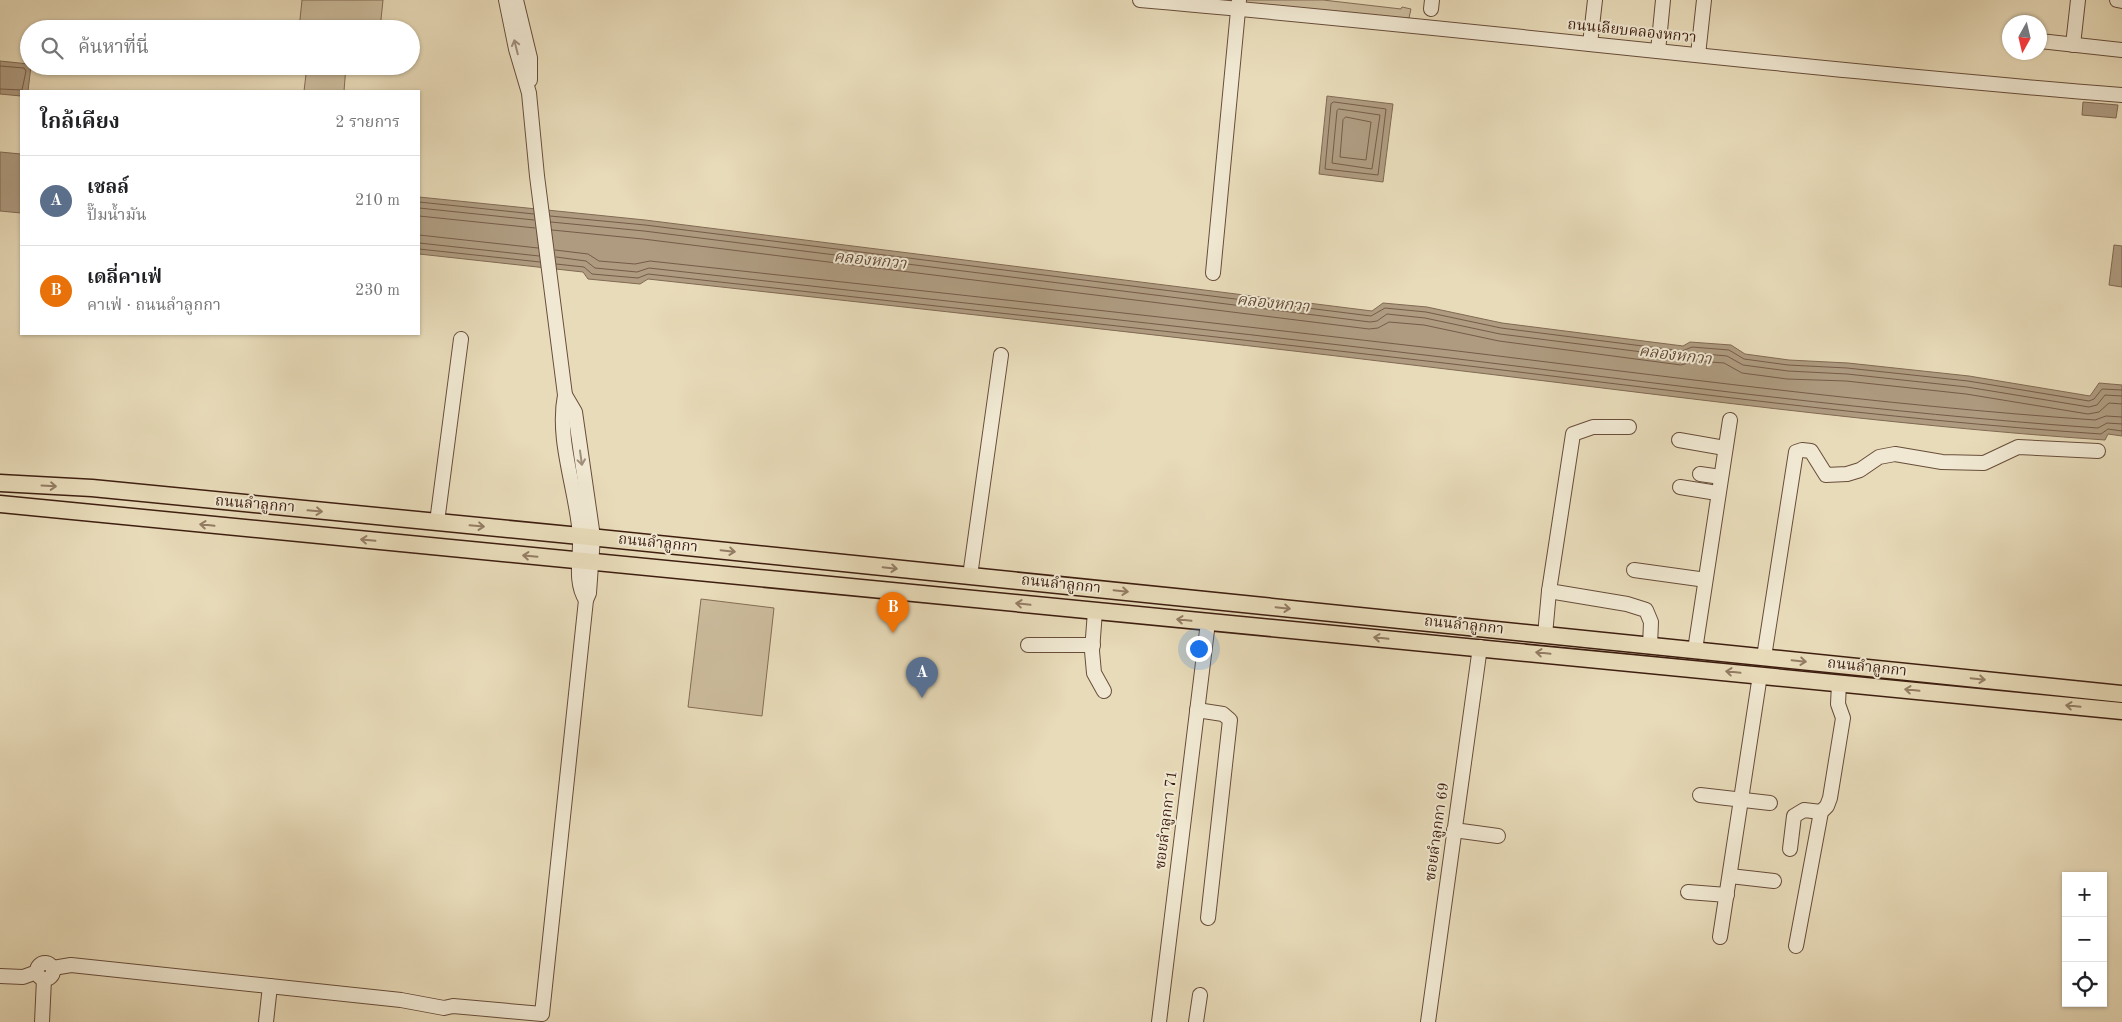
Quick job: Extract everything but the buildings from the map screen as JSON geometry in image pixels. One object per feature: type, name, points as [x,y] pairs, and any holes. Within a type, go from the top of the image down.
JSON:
[{"type":"main road","name":"ถนนลำลูกกา","points":[[0,483],[92,488],[437,522],[2122,694]]},
{"type":"main road","name":"ถนนลำลูกกา","points":[[0,504],[2122,711]]},
{"type":"main road","points":[[1591,658],[1594,640]]},
{"type":"street","points":[[506,0],[516,49],[529,94]]},
{"type":"street","points":[[0,976],[23,977],[71,965],[401,1000],[444,1008],[452,1006],[542,1014],[586,600],[589,593],[585,561],[586,537],[572,438],[575,412],[565,395],[537,176],[529,94],[530,58],[516,0]]},
{"type":"street","name":"ถนนเลียบคลองหกวา","points":[[1140,0],[1238,5],[1658,51],[2122,95]]},
{"type":"street","points":[[1590,44],[1595,0]]},
{"type":"street","points":[[1658,51],[1663,0]]},
{"type":"street","points":[[1698,55],[1704,0]]},
{"type":"street","points":[[2073,45],[2078,0]]},
{"type":"street","points":[[2117,0],[2122,1]]},
{"type":"street","points":[[1213,273],[1238,5]]},
{"type":"street","points":[[2047,42],[2122,50]]},
{"type":"street","points":[[437,522],[461,340]]},
{"type":"street","points":[[970,576],[1002,355]]},
{"type":"street","points":[[1692,650],[1730,420]]},
{"type":"street","points":[[1545,635],[1549,591],[1574,434],[1593,427],[1629,427]]},
{"type":"street","points":[[1679,440],[1720,441],[1707,475],[1711,492],[1699,579],[1692,650]]},
{"type":"street","points":[[1764,657],[1796,452],[1802,450],[1811,451],[1826,475],[1847,474],[1860,470],[1880,457],[1895,454],[1942,462],[1984,463],[2018,447],[2098,451]]},
{"type":"street","points":[[1680,487],[1711,492]]},
{"type":"street","points":[[1634,570],[1699,579]]},
{"type":"street","points":[[1549,591],[1627,604],[1646,610],[1651,622],[1650,646]]},
{"type":"street","points":[[1095,611],[1094,674],[1104,691]]},
{"type":"street","name":"ซอยลำลูกกา 71","points":[[1159,1022],[1208,622]]},
{"type":"street","points":[[1028,645],[1093,645]]},
{"type":"street","name":"ซอยลำลูกกา 69","points":[[1428,1022],[1480,647]]},
{"type":"street","points":[[1720,937],[1760,675]]},
{"type":"street","points":[[1796,946],[1821,812],[1827,806],[1830,798],[1843,718],[1838,704],[1839,683]]},
{"type":"street","points":[[1197,710],[1222,714],[1230,720],[1208,918]]},
{"type":"street","points":[[1700,795],[1770,803]]},
{"type":"street","points":[[1790,849],[1794,816],[1804,810],[1821,812]]},
{"type":"street","points":[[1454,830],[1498,836]]},
{"type":"street","points":[[1730,876],[1774,881]]},
{"type":"street","points":[[1688,892],[1727,895]]},
{"type":"street","points":[[42,1022],[45,973]]},
{"type":"street","points":[[266,1022],[270,986]]},
{"type":"street","points":[[1196,1022],[1200,995]]},
{"type":"shaded area","points":[[302,0],[383,0],[381,20],[300,20]]},
{"type":"shaded area","points":[[1245,0],[1323,0],[1411,9],[1409,18],[1388,20],[1246,4]]},
{"type":"shaded area","points":[[306,75],[345,75],[344,90],[304,90]]},
{"type":"shaded area","points":[[701,599],[774,608],[762,716],[688,707]]},
{"type":"water","points":[[0,61],[20,63],[20,75],[30,75],[28,90],[20,90],[20,96],[0,94]]},
{"type":"water","points":[[1327,96],[1393,104],[1383,182],[1319,174]]},
{"type":"water","points":[[2083,102],[2118,105],[2116,118],[2082,115]]},
{"type":"water","points":[[0,152],[20,154],[20,213],[0,211]]},
{"type":"water","name":"คลองหกวา","points":[[420,197],[645,220],[1372,311],[1383,303],[1427,307],[1502,323],[1683,346],[1690,342],[1731,345],[1745,354],[1789,360],[1848,363],[1969,376],[2090,396],[2099,383],[2122,385],[2122,436],[2108,434],[2105,440],[1857,418],[1047,323],[648,279],[640,284],[588,279],[583,272],[420,254]]},
{"type":"water","points":[[2114,245],[2122,246],[2122,287],[2109,285]]},
{"type":"place","name":"เดลี่คาเฟ่","points":[[893,633]]},
{"type":"place","name":"เชลล์","points":[[922,698]]}]
